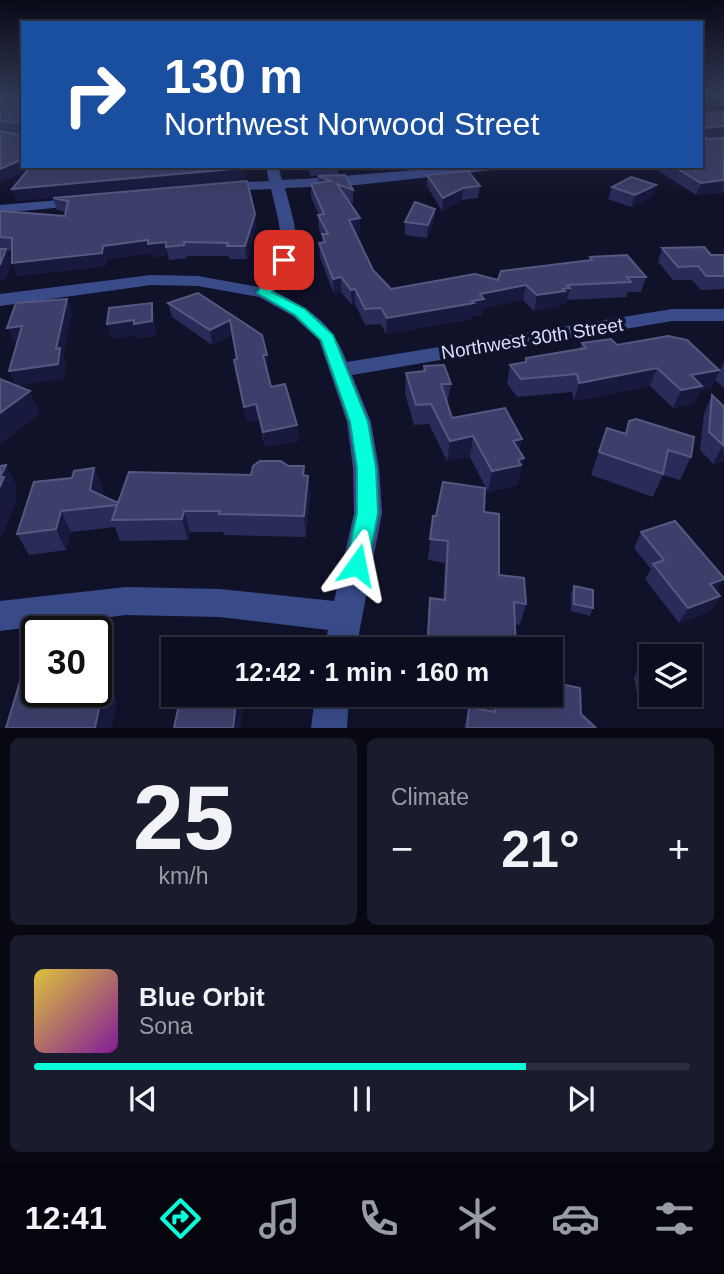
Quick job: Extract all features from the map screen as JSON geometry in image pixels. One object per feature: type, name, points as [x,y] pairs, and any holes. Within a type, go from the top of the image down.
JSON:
[{"type":"street","points":[[264,293],[284,260],[290,236],[272,168]]},
{"type":"street","points":[[213,188],[357,181],[475,168]]},
{"type":"street","points":[[0,209],[102,200]]},
{"type":"street","points":[[0,300],[150,280],[198,281],[264,293],[300,312],[328,338],[359,422],[366,468],[368,513],[342,637]]},
{"type":"street","name":"Northwest 30th Street","points":[[342,370],[672,315],[724,315]]},
{"type":"street","points":[[0,615],[125,601],[219,603],[346,617]]},
{"type":"street","points":[[329,728],[331,707]]},
{"type":"building","points":[[703,130],[706,139],[724,138],[724,180],[701,183],[676,168],[703,168]]},
{"type":"building","points":[[0,131],[19,135],[21,133],[21,160],[0,169]]},
{"type":"building","points":[[29,168],[243,168],[12,189]]},
{"type":"building","points":[[468,171],[480,186],[463,188],[443,198],[427,175]]},
{"type":"building","points":[[345,175],[353,190],[337,184],[360,218],[349,220],[373,270],[391,289],[475,274],[498,280],[501,271],[592,260],[590,257],[627,255],[646,277],[627,277],[631,282],[567,285],[570,288],[563,289],[565,291],[537,295],[526,285],[480,294],[484,299],[472,301],[474,303],[387,318],[381,308],[365,309],[355,289],[351,290],[341,277],[333,279],[319,243],[325,242],[322,234],[328,234],[318,215],[324,214],[311,184],[331,181],[318,176]]},
{"type":"building","points":[[631,177],[656,185],[635,195],[612,187]]},
{"type":"building","points":[[247,181],[255,214],[245,246],[184,242],[184,245],[166,247],[166,242],[148,244],[148,240],[103,246],[102,253],[12,263],[12,238],[0,237],[0,211],[65,216],[68,201],[53,198]]},
{"type":"building","points":[[415,202],[435,209],[428,225],[405,222]]},
{"type":"building","points":[[704,247],[711,255],[724,255],[724,276],[706,276],[698,266],[678,267],[662,248]]},
{"type":"building","points":[[0,249],[6,249],[0,265]]},
{"type":"building","points":[[198,293],[262,335],[267,355],[263,355],[271,387],[285,384],[297,425],[263,432],[256,404],[244,407],[234,360],[237,359],[230,320],[210,330],[168,303]]},
{"type":"building","points":[[67,299],[56,349],[60,348],[58,364],[9,371],[22,326],[7,328],[16,303]]},
{"type":"building","points":[[152,303],[152,321],[134,324],[134,320],[107,324],[109,308]]},
{"type":"building","points":[[668,336],[687,340],[719,370],[691,375],[702,386],[681,390],[657,368],[579,383],[577,374],[521,379],[510,365],[526,362],[526,358],[586,348],[582,343],[611,339],[617,345]]},
{"type":"building","points":[[444,365],[451,384],[441,384],[452,418],[505,408],[522,439],[513,441],[524,458],[518,460],[521,465],[492,471],[473,436],[450,441],[431,404],[416,405],[406,373],[425,371],[424,366]]},
{"type":"building","points":[[0,379],[30,391],[0,413]]},
{"type":"building","points":[[712,395],[724,407],[723,445],[709,432]]},
{"type":"building","points":[[636,419],[694,437],[691,457],[668,450],[663,474],[599,452],[607,428],[626,434],[629,421]]},
{"type":"building","points":[[260,461],[281,461],[288,466],[304,466],[303,475],[308,476],[304,516],[184,511],[182,519],[112,520],[117,505],[61,511],[56,529],[17,534],[34,482],[72,478],[74,471],[94,468],[90,490],[118,503],[129,472],[251,475],[253,466]]},
{"type":"building","points":[[6,465],[0,477],[0,466]]},
{"type":"building","points":[[443,482],[485,488],[484,512],[499,514],[499,575],[524,578],[526,604],[514,602],[515,637],[428,636],[430,598],[445,600],[448,541],[430,539],[433,516],[436,516]]},
{"type":"building","points":[[675,521],[724,578],[710,584],[720,596],[688,608],[653,564],[664,560],[641,532]]},
{"type":"building","points":[[574,586],[593,590],[593,608],[574,604]]},
{"type":"building","points":[[21,678],[21,707],[99,707],[95,728],[6,728]]},
{"type":"building","points":[[563,684],[580,688],[581,714],[596,728],[467,728],[469,707],[495,712],[495,707],[563,707]]},
{"type":"building","points":[[178,707],[236,707],[233,728],[174,728]]},
{"type":"route","points":[[284,260],[264,293],[300,312],[328,338],[359,422],[366,468],[368,513],[357,565]]}]
